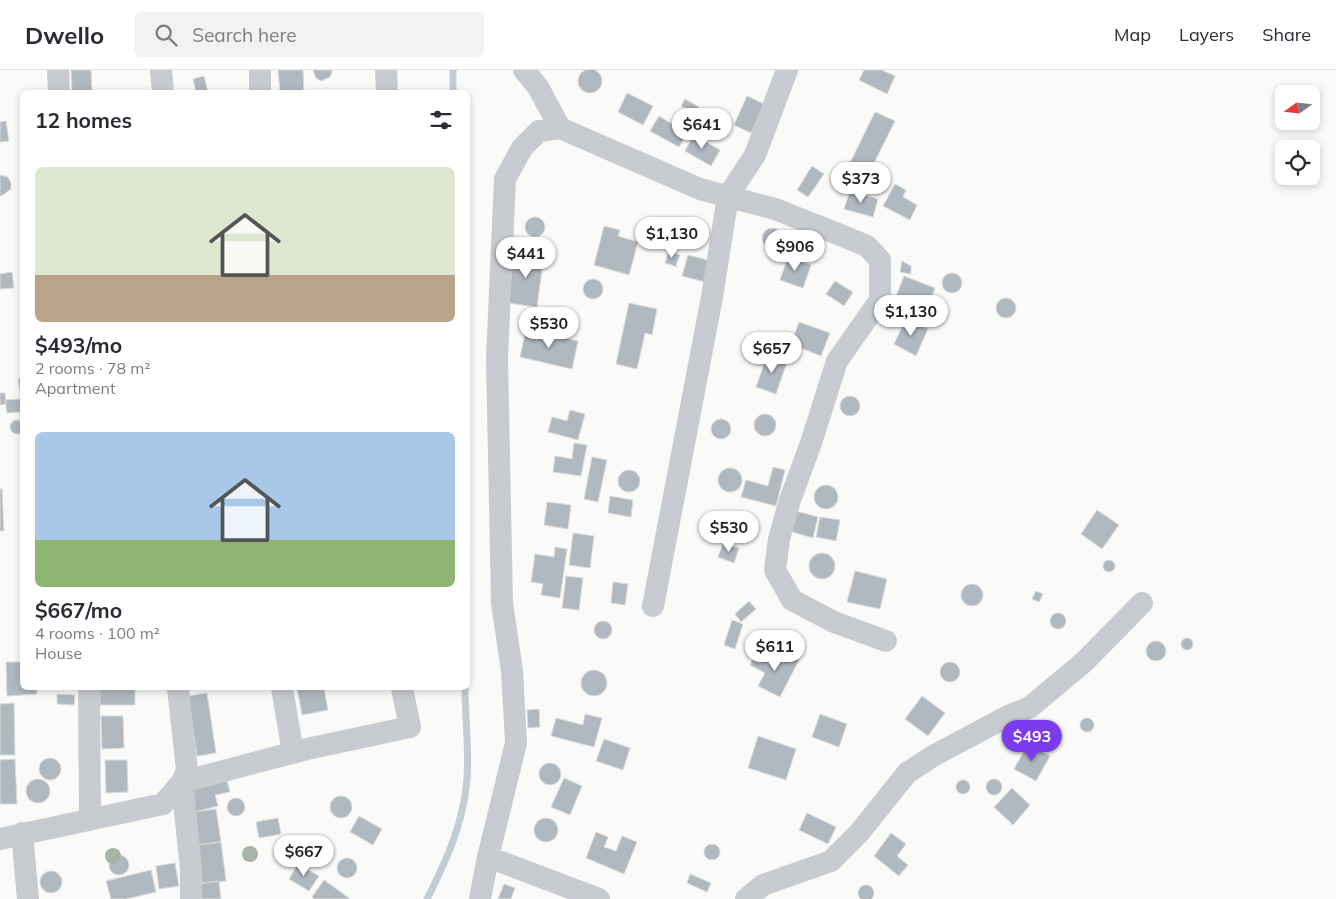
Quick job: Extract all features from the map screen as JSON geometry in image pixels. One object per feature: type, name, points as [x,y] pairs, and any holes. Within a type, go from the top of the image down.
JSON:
[{"type":"street","points":[[58,70],[59,90]]},
{"type":"street","points":[[161,70],[163,90]]},
{"type":"street","points":[[260,70],[260,90]]},
{"type":"street","points":[[386,70],[387,90]]},
{"type":"street","points":[[524,70],[538,86],[560,128]]},
{"type":"street","points":[[653,606],[712,297],[728,196],[755,155],[784,71]]},
{"type":"street","points":[[480,899],[488,857],[516,743],[512,671],[502,593],[497,358],[505,179],[522,148],[540,131],[560,128],[700,189],[775,209],[867,246],[880,260],[880,300],[837,361],[811,443],[790,500],[779,539],[775,570],[792,600],[834,622],[886,641]]},
{"type":"street","points":[[746,899],[764,885],[831,861],[859,833],[907,773],[1001,720],[1029,708],[1084,662],[1142,603]]},
{"type":"street","points":[[88,690],[90,820]]},
{"type":"street","points":[[0,839],[163,804],[182,782],[187,770],[178,690]]},
{"type":"street","points":[[282,690],[293,753]]},
{"type":"street","points":[[182,782],[293,753],[410,727],[402,690]]},
{"type":"street","points":[[182,782],[191,869],[190,899]]},
{"type":"street","points":[[22,833],[28,899]]},
{"type":"street","points":[[488,857],[599,899]]},
{"type":"building","points":[[590,69],[595,70],[601,76],[601,86],[595,92],[590,93],[585,92],[579,86],[578,81],[579,76],[585,70]]},
{"type":"building","points":[[71,70],[91,70],[92,90],[72,90]]},
{"type":"building","points":[[278,70],[303,70],[304,90],[280,90]]},
{"type":"building","points":[[313,70],[332,70],[332,72],[330,77],[321,81],[316,78]]},
{"type":"building","points":[[864,70],[882,70],[895,76],[887,94],[859,80]]},
{"type":"building","points":[[204,76],[208,90],[196,90],[193,79]]},
{"type":"building","points":[[627,93],[653,106],[643,125],[618,112]]},
{"type":"building","points":[[747,96],[764,104],[751,133],[734,125]]},
{"type":"building","points":[[685,99],[699,107],[695,114],[681,106]]},
{"type":"building","points":[[875,112],[895,121],[869,173],[850,163]]},
{"type":"building","points":[[659,116],[677,127],[681,120],[691,126],[679,147],[650,131]]},
{"type":"building","points":[[6,121],[9,141],[0,142],[0,122]]},
{"type":"building","points":[[694,135],[720,150],[711,166],[685,151]]},
{"type":"building","points":[[812,166],[824,174],[808,197],[797,190]]},
{"type":"building","points":[[0,175],[8,177],[11,189],[0,196]]},
{"type":"building","points":[[895,184],[906,190],[903,197],[917,205],[910,220],[883,206]]},
{"type":"building","points":[[850,191],[878,199],[873,217],[844,209]]},
{"type":"building","points":[[531,217],[539,217],[545,223],[545,231],[539,237],[531,237],[525,231],[525,223]]},
{"type":"building","points":[[604,226],[620,230],[618,236],[638,242],[629,275],[594,265]]},
{"type":"building","points":[[768,228],[776,228],[782,234],[782,242],[776,248],[768,248],[762,242],[762,234]]},
{"type":"building","points":[[514,251],[544,254],[537,307],[508,303]]},
{"type":"building","points":[[669,251],[680,255],[676,265],[678,267],[665,263]]},
{"type":"building","points":[[688,255],[711,261],[705,282],[682,276]]},
{"type":"building","points":[[788,257],[811,265],[803,288],[780,280]]},
{"type":"building","points":[[902,261],[911,266],[911,274],[900,272]]},
{"type":"building","points":[[12,272],[14,288],[0,289],[0,274]]},
{"type":"building","points":[[952,273],[959,276],[962,283],[959,290],[952,293],[945,290],[942,283],[945,276]]},
{"type":"building","points":[[904,276],[935,288],[928,309],[896,297]]},
{"type":"building","points":[[589,279],[597,279],[603,285],[603,293],[597,299],[589,299],[583,293],[583,285]]},
{"type":"building","points":[[835,281],[853,292],[844,306],[826,294]]},
{"type":"building","points":[[1006,298],[1013,301],[1016,308],[1013,315],[1006,318],[999,315],[996,308],[999,301]]},
{"type":"building","points":[[629,303],[657,309],[652,335],[645,333],[637,369],[616,364]]},
{"type":"building","points":[[906,319],[928,329],[916,356],[894,344]]},
{"type":"building","points":[[799,322],[830,333],[821,356],[791,344]]},
{"type":"building","points":[[526,329],[578,341],[572,369],[520,357]]},
{"type":"building","points":[[767,355],[787,362],[776,394],[756,387]]},
{"type":"building","points":[[0,393],[5,393],[6,404],[0,405]]},
{"type":"building","points":[[850,396],[857,399],[860,406],[857,413],[850,416],[843,413],[840,406],[843,399]]},
{"type":"building","points":[[20,399],[20,412],[7,413],[5,400]]},
{"type":"building","points":[[570,410],[585,414],[578,440],[548,432],[552,417],[567,421]]},
{"type":"building","points":[[765,414],[773,417],[776,425],[773,433],[765,436],[757,433],[754,425],[757,417]]},
{"type":"building","points":[[721,419],[728,422],[731,429],[728,436],[721,439],[714,436],[711,429],[714,422]]},
{"type":"building","points":[[20,420],[20,434],[14,434],[10,430],[10,424]]},
{"type":"building","points":[[574,443],[587,445],[581,476],[553,472],[555,456],[572,459]]},
{"type":"building","points":[[592,457],[607,460],[598,502],[584,499]]},
{"type":"building","points":[[773,467],[785,470],[776,506],[741,497],[746,480],[768,486]]},
{"type":"building","points":[[730,468],[738,472],[742,480],[738,488],[730,492],[722,488],[718,480],[722,472]]},
{"type":"building","points":[[629,470],[637,473],[640,481],[637,489],[629,492],[621,489],[618,481],[621,473]]},
{"type":"building","points":[[826,485],[835,488],[838,497],[835,506],[826,509],[817,506],[814,497],[817,488]]},
{"type":"building","points":[[0,489],[2,489],[4,531],[0,531]]},
{"type":"building","points":[[610,496],[633,500],[631,517],[608,513]]},
{"type":"building","points":[[547,502],[571,505],[568,529],[544,525]]},
{"type":"building","points":[[792,510],[818,517],[813,538],[786,530]]},
{"type":"building","points":[[1097,510],[1119,525],[1102,549],[1081,534]]},
{"type":"building","points":[[820,517],[840,520],[836,541],[816,537]]},
{"type":"building","points":[[573,533],[594,536],[590,568],[569,565]]},
{"type":"building","points":[[723,543],[739,548],[734,563],[718,557]]},
{"type":"building","points":[[555,547],[567,549],[560,598],[541,595],[543,584],[531,582],[535,554],[554,557]]},
{"type":"building","points":[[822,553],[831,557],[835,566],[831,575],[822,579],[813,575],[809,566],[813,557]]},
{"type":"building","points":[[1111,560],[1114,561],[1114,571],[1107,572],[1104,571],[1103,564],[1104,561]]},
{"type":"building","points":[[855,571],[887,579],[880,609],[847,602]]},
{"type":"building","points":[[566,576],[583,578],[579,610],[562,608]]},
{"type":"building","points":[[613,582],[628,584],[625,605],[611,603]]},
{"type":"building","points":[[972,584],[980,587],[983,595],[980,603],[972,606],[964,603],[961,595],[964,587]]},
{"type":"building","points":[[1036,591],[1043,594],[1039,602],[1032,599]]},
{"type":"building","points":[[749,601],[756,609],[741,622],[735,614]]},
{"type":"building","points":[[1055,613],[1061,613],[1066,618],[1064,627],[1055,629],[1050,624],[1050,618]]},
{"type":"building","points":[[732,620],[743,624],[735,649],[724,645]]},
{"type":"building","points":[[599,621],[607,621],[612,626],[610,637],[599,639],[594,634],[594,626]]},
{"type":"building","points":[[1189,638],[1192,639],[1192,649],[1185,650],[1182,649],[1181,642],[1182,639]]},
{"type":"building","points":[[1156,641],[1163,644],[1166,651],[1163,658],[1156,661],[1149,658],[1146,651],[1149,644]]},
{"type":"building","points":[[782,651],[799,660],[780,697],[758,686],[765,673],[750,665],[756,653],[776,663]]},
{"type":"building","points":[[6,662],[20,662],[20,690],[37,690],[37,694],[7,696]]},
{"type":"building","points":[[950,662],[957,665],[960,672],[957,679],[950,682],[943,679],[940,672],[943,665]]},
{"type":"building","points":[[594,670],[603,674],[607,683],[603,692],[594,696],[585,692],[581,683],[585,674]]},
{"type":"building","points":[[100,690],[135,690],[135,705],[100,705]]},
{"type":"building","points":[[297,690],[324,690],[328,710],[302,715]]},
{"type":"building","points":[[207,693],[216,753],[197,756],[188,696]]},
{"type":"building","points":[[57,694],[75,695],[74,705],[57,704]]},
{"type":"building","points":[[922,696],[945,713],[928,736],[905,719]]},
{"type":"building","points":[[14,703],[15,755],[0,755],[0,704]]},
{"type":"building","points":[[539,709],[540,727],[528,728],[527,710]]},
{"type":"building","points":[[585,714],[602,718],[594,747],[551,736],[556,718],[583,725]]},
{"type":"building","points":[[820,714],[847,724],[839,747],[812,737]]},
{"type":"building","points":[[101,716],[123,716],[124,748],[102,749]]},
{"type":"building","points":[[1087,718],[1092,720],[1094,725],[1092,730],[1087,732],[1082,730],[1080,725],[1082,720]]},
{"type":"building","points":[[758,736],[796,749],[786,780],[748,768]]},
{"type":"building","points":[[604,739],[630,748],[623,770],[596,761]]},
{"type":"building","points":[[1028,744],[1050,756],[1036,781],[1014,769]]},
{"type":"building","points":[[46,758],[54,758],[61,765],[61,773],[54,780],[46,780],[39,773],[39,765]]},
{"type":"building","points":[[15,759],[17,804],[0,804],[0,760]]},
{"type":"building","points":[[105,760],[127,760],[128,792],[106,793]]},
{"type":"building","points":[[550,763],[558,766],[561,774],[558,782],[550,785],[542,782],[539,774],[542,766]]},
{"type":"building","points":[[564,778],[582,786],[570,815],[551,807]]},
{"type":"building","points":[[38,779],[46,783],[50,791],[46,799],[38,803],[30,799],[26,791],[30,783]]},
{"type":"building","points":[[991,779],[997,779],[1002,784],[1000,793],[991,795],[986,790],[986,784]]},
{"type":"building","points":[[963,780],[968,782],[970,787],[968,792],[963,794],[958,792],[956,787],[958,782]]},
{"type":"building","points":[[227,781],[230,792],[215,795],[218,806],[195,812],[190,790]]},
{"type":"building","points":[[1012,788],[1030,805],[1013,825],[994,807]]},
{"type":"building","points":[[341,796],[349,799],[352,807],[349,815],[341,818],[333,815],[330,807],[333,799]]},
{"type":"building","points":[[232,798],[240,798],[245,803],[243,814],[232,816],[227,811],[227,803]]},
{"type":"building","points":[[216,809],[221,842],[197,845],[193,812]]},
{"type":"building","points":[[807,813],[836,827],[828,844],[799,830]]},
{"type":"building","points":[[359,816],[382,829],[373,845],[350,832]]},
{"type":"building","points":[[278,818],[281,834],[259,838],[256,822]]},
{"type":"building","points":[[546,818],[555,821],[558,830],[555,839],[546,842],[537,839],[534,830],[537,821]]},
{"type":"building","points":[[596,832],[608,837],[604,847],[616,851],[622,836],[637,842],[624,874],[586,858]]},
{"type":"building","points":[[891,833],[906,844],[897,856],[908,865],[899,876],[874,856]]},
{"type":"building","points":[[221,842],[226,881],[202,883],[197,845]]},
{"type":"building","points":[[709,844],[715,844],[720,849],[718,858],[709,860],[704,855],[704,849]]},
{"type":"building","points":[[115,855],[123,855],[129,861],[129,869],[123,875],[115,875],[109,869],[109,861]]},
{"type":"building","points":[[347,858],[354,861],[357,868],[354,875],[347,878],[340,875],[337,868],[340,861]]},
{"type":"building","points":[[175,863],[179,886],[159,889],[156,866]]},
{"type":"building","points":[[298,864],[319,876],[309,891],[289,879]]},
{"type":"building","points":[[151,870],[156,892],[126,899],[111,899],[106,881]]},
{"type":"building","points":[[51,871],[61,878],[62,882],[55,892],[51,893],[41,886],[40,882],[47,872]]},
{"type":"building","points":[[690,874],[711,883],[707,892],[687,883]]},
{"type":"building","points":[[324,880],[349,899],[314,899],[312,897]]},
{"type":"building","points":[[219,881],[221,899],[198,899],[197,884]]},
{"type":"building","points":[[504,884],[515,888],[511,899],[498,899]]},
{"type":"building","points":[[866,885],[872,887],[872,899],[860,899],[858,893],[860,887]]},
{"type":"waterway","points":[[453,70],[453,90]]},
{"type":"waterway","points":[[427,899],[452,842],[460,819],[466,792],[468,762],[465,690]]}]
